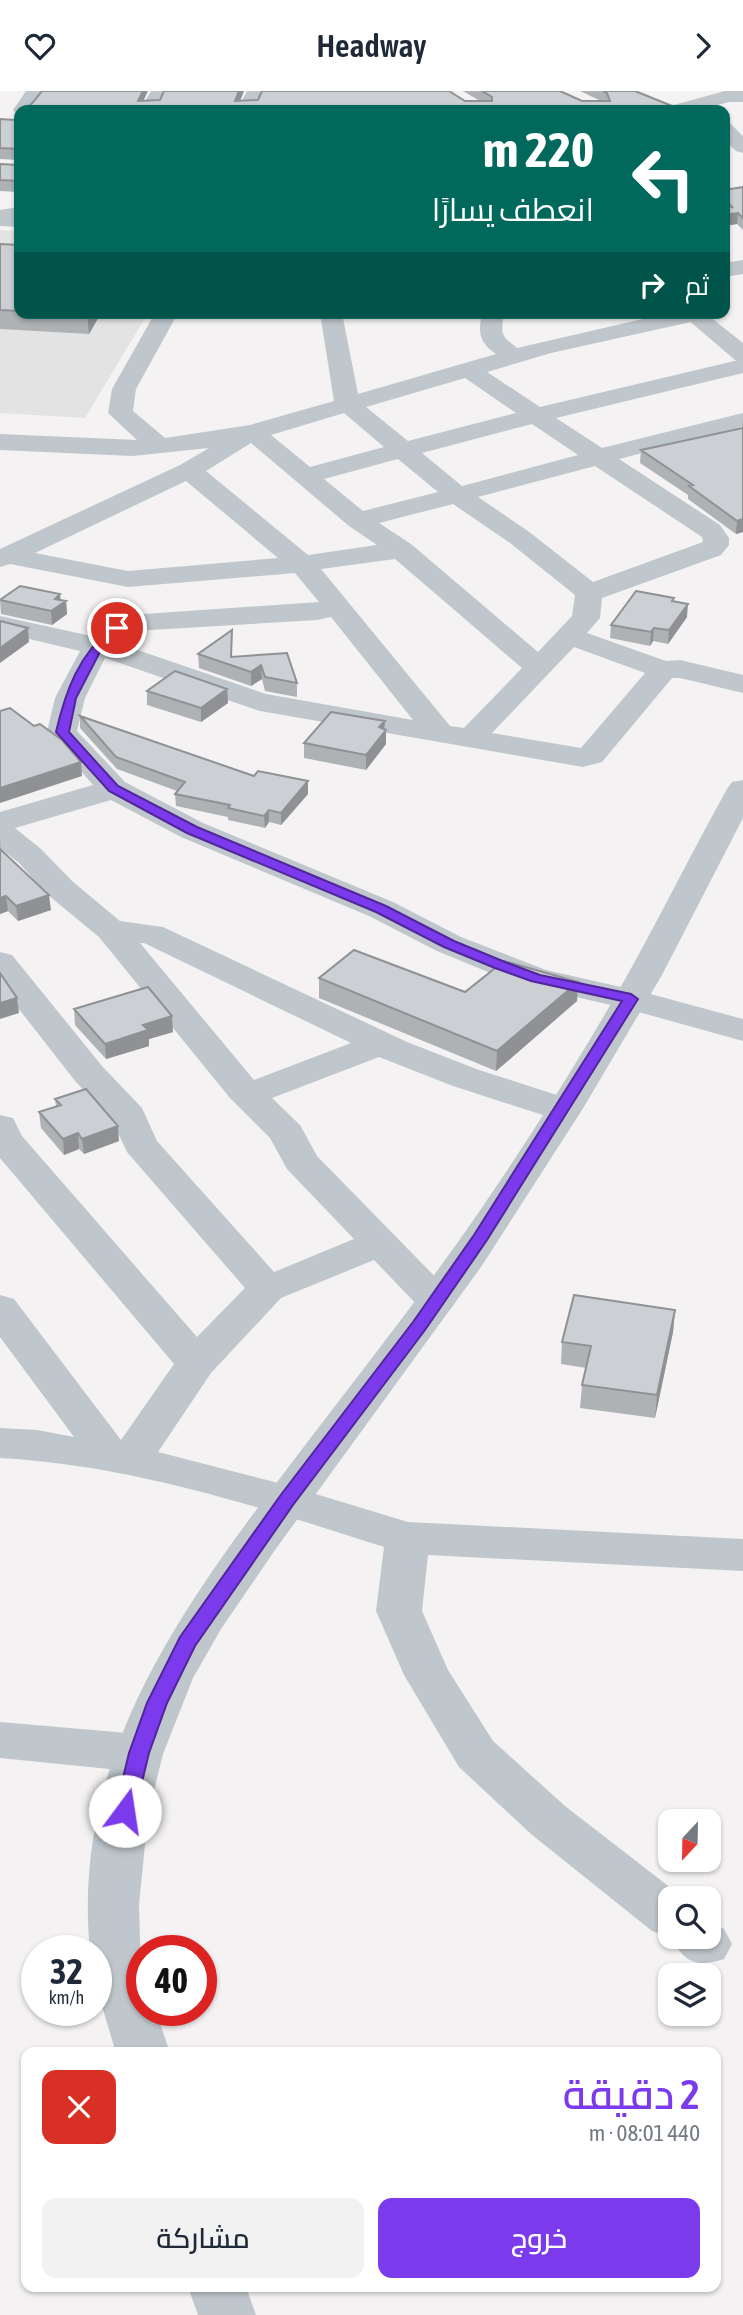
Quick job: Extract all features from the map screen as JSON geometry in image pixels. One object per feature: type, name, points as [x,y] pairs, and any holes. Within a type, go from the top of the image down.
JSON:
[{"type":"street","points":[[700,105],[729,94]]},
{"type":"street","points":[[159,446],[120,414],[124,389],[164,319]]},
{"type":"street","points":[[332,319],[347,403],[458,496],[519,537],[589,593]]},
{"type":"street","points":[[492,319],[490,332],[493,341],[513,356]]},
{"type":"street","points":[[0,442],[65,447],[188,444],[253,432],[513,356],[670,319]]},
{"type":"street","points":[[697,319],[743,355]]},
{"type":"street","points":[[304,475],[743,366]]},
{"type":"street","points":[[467,369],[594,456],[712,531],[716,538],[716,545],[711,549],[589,593]]},
{"type":"street","points":[[358,520],[458,496],[594,456],[743,420]]},
{"type":"street","points":[[3,549],[51,536],[189,470],[253,432]]},
{"type":"street","points":[[253,432],[358,520],[401,550],[538,667]]},
{"type":"street","points":[[189,470],[302,564],[439,732]]},
{"type":"street","points":[[3,549],[128,579],[302,564],[401,550]]},
{"type":"street","points":[[471,738],[586,618],[589,593]]},
{"type":"street","points":[[337,606],[317,612],[129,623],[117,628],[97,646],[70,698],[62,732],[114,789],[192,830],[381,909],[449,944],[536,978],[631,999],[743,1030]]},
{"type":"street","points":[[0,624],[97,646],[260,702],[589,757],[663,670]]},
{"type":"street","points":[[569,636],[663,670],[680,669],[743,684]]},
{"type":"street","points":[[0,822],[114,789]]},
{"type":"street","points":[[141,2047],[126,1998],[114,1935],[120,1845],[139,1753],[157,1703],[187,1642],[286,1500],[436,1301],[496,1215],[631,999],[743,789]]},
{"type":"street","points":[[0,832],[30,856],[60,888],[111,930],[248,1094],[287,1133],[300,1161],[436,1301]]},
{"type":"street","points":[[111,930],[151,934],[380,1044],[466,1078],[562,1109]]},
{"type":"street","points":[[0,962],[89,1074],[130,1116],[140,1144],[267,1289]]},
{"type":"street","points":[[248,1094],[380,1044]]},
{"type":"street","points":[[0,1126],[4,1139],[196,1363]]},
{"type":"street","points":[[120,1460],[196,1363],[267,1289],[380,1243]]},
{"type":"street","points":[[0,1308],[120,1460]]},
{"type":"street","points":[[0,1443],[37,1445],[166,1468],[286,1500],[407,1538],[743,1555]]},
{"type":"street","points":[[407,1538],[399,1611],[427,1675],[475,1754],[548,1820],[658,1906]]},
{"type":"street","points":[[0,1740],[139,1753]]},
{"type":"street","points":[[219,2292],[227,2315]]},
{"type":"shaded area","points":[[0,230],[14,231],[14,319],[144,319],[85,418],[0,413]]},
{"type":"building","points":[[42,91],[143,91],[138,101],[160,100],[164,91],[239,91],[235,101],[258,100],[262,91],[449,91],[465,101],[492,101],[492,97],[482,91],[560,91],[582,101],[610,101],[607,93],[603,91],[635,91],[670,105],[30,105]]},
{"type":"building","points":[[0,119],[14,120],[14,149],[0,148]]},
{"type":"building","points":[[0,164],[14,165],[14,181],[0,180]]},
{"type":"building","points":[[743,187],[743,218],[738,213],[730,214],[730,206],[733,208],[730,205],[730,189]]},
{"type":"building","points":[[0,244],[14,245],[14,311],[0,310]]},
{"type":"building","points":[[743,428],[743,519],[737,521],[689,486],[693,485],[641,450]]},
{"type":"building","points":[[20,586],[60,594],[55,599],[66,601],[51,611],[0,600]]},
{"type":"building","points":[[636,591],[674,598],[672,601],[688,604],[669,630],[654,628],[651,632],[611,625]]},
{"type":"building","points":[[0,621],[28,628],[0,648]]},
{"type":"building","points":[[232,630],[231,657],[287,653],[297,683],[265,677],[261,665],[251,672],[198,654]]},
{"type":"building","points":[[175,671],[227,689],[201,708],[147,691]]},
{"type":"building","points":[[10,708],[34,726],[40,724],[62,740],[81,762],[0,788],[0,711]]},
{"type":"building","points":[[331,712],[385,721],[379,727],[386,730],[366,755],[304,743]]},
{"type":"building","points":[[80,716],[254,776],[258,771],[308,781],[281,813],[269,810],[264,816],[228,808],[230,805],[175,794],[185,782],[116,757]]},
{"type":"building","points":[[0,849],[49,895],[16,906],[6,896],[0,898]]},
{"type":"building","points":[[354,950],[465,992],[504,961],[578,982],[497,1051],[319,978]]},
{"type":"building","points":[[0,973],[17,998],[0,1003]]},
{"type":"building","points":[[148,987],[172,1016],[143,1025],[148,1030],[105,1044],[74,1009]]},
{"type":"building","points":[[86,1089],[118,1126],[82,1139],[78,1133],[63,1139],[39,1112],[61,1105],[55,1099]]},
{"type":"building","points":[[574,1295],[675,1310],[657,1395],[582,1385],[591,1346],[562,1342]]},
{"type":"route","points":[[117,628],[97,646],[70,698],[62,732],[114,789],[192,830],[381,909],[449,944],[500,965],[536,978],[631,999],[481,1237],[419,1326],[286,1500],[187,1642],[157,1703],[139,1753],[125,1811]]}]
